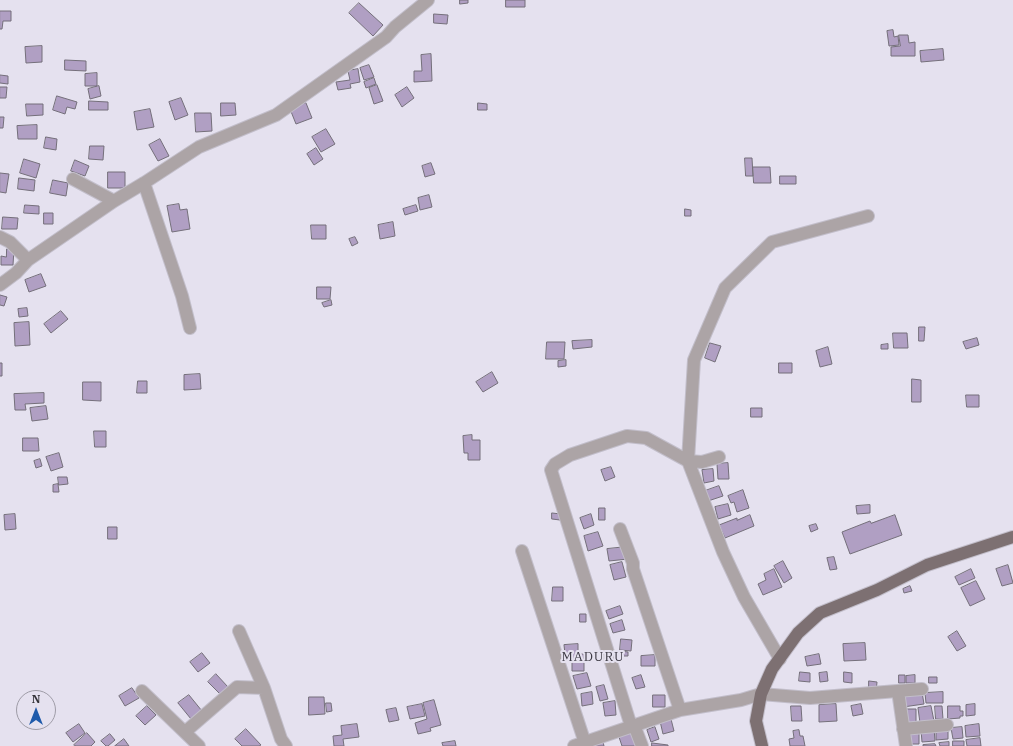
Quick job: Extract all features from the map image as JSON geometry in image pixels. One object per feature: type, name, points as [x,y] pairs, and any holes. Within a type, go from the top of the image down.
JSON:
[{"type":"main road","points":[[762,746],[756,721],[761,694],[772,669],[798,633],[820,613],[877,590],[927,565],[1013,537]]},
{"type":"street","points":[[0,285],[16,273],[28,260],[114,201],[199,147],[276,115],[386,38],[395,27],[428,0]]},
{"type":"street","points":[[73,179],[114,201]]},
{"type":"street","points":[[144,183],[182,296],[190,328]]},
{"type":"street","points":[[780,659],[744,596],[724,552],[688,461],[694,360],[725,288],[772,242],[868,216]]},
{"type":"street","points":[[0,237],[10,242],[28,260]]},
{"type":"street","points":[[642,746],[632,725],[551,470],[555,464],[570,455],[627,436],[646,438],[688,461],[702,462],[719,457]]},
{"type":"street","points":[[620,529],[633,562],[633,569],[680,710]]},
{"type":"street","points":[[522,551],[581,745],[632,725],[680,710],[741,700],[761,694],[810,698],[922,689]]},
{"type":"street","points":[[239,631],[264,688],[281,739],[286,746]]},
{"type":"street","points":[[184,732],[237,687],[264,688]]},
{"type":"street","points":[[142,691],[200,746]]},
{"type":"street","points":[[898,692],[906,746]]},
{"type":"street","points":[[903,729],[947,725]]},
{"type":"building","points":[[460,0],[468,0],[468,3],[460,4]]},
{"type":"building","points":[[506,0],[525,0],[525,7],[506,7]]},
{"type":"building","points":[[359,3],[383,25],[373,36],[349,13]]},
{"type":"building","points":[[0,11],[11,11],[11,21],[3,21],[2,29],[0,29]]},
{"type":"building","points":[[434,14],[448,15],[447,24],[434,23]]},
{"type":"building","points":[[893,30],[894,37],[898,36],[899,45],[889,46],[887,31]]},
{"type":"building","points":[[899,35],[908,35],[909,43],[915,42],[915,56],[891,56],[891,47],[900,46]]},
{"type":"building","points":[[42,46],[42,62],[26,63],[25,47]]},
{"type":"building","points":[[943,49],[944,60],[921,62],[920,51]]},
{"type":"building","points":[[431,54],[432,81],[414,82],[414,71],[422,71],[421,55]]},
{"type":"building","points":[[65,60],[86,61],[86,71],[65,70]]},
{"type":"building","points":[[369,65],[374,77],[364,80],[360,68]]},
{"type":"building","points":[[358,69],[360,82],[350,84],[351,88],[338,90],[336,82],[350,80],[348,71]]},
{"type":"building","points":[[97,73],[97,86],[85,86],[85,74]]},
{"type":"building","points":[[0,75],[8,76],[8,84],[0,83]]},
{"type":"building","points":[[374,78],[376,84],[366,88],[364,82]]},
{"type":"building","points":[[377,85],[383,101],[374,104],[369,88]]},
{"type":"building","points":[[99,86],[101,96],[90,99],[88,89]]},
{"type":"building","points":[[0,87],[7,87],[6,98],[0,98]]},
{"type":"building","points":[[407,87],[414,98],[402,107],[395,95]]},
{"type":"building","points":[[57,96],[77,102],[75,109],[67,107],[65,114],[53,110]]},
{"type":"building","points":[[181,98],[188,115],[175,120],[169,102]]},
{"type":"building","points":[[89,101],[108,102],[108,110],[89,110]]},
{"type":"building","points":[[221,103],[235,103],[236,115],[221,116]]},
{"type":"building","points":[[306,103],[312,118],[296,124],[290,109]]},
{"type":"building","points":[[478,103],[487,104],[487,110],[478,110]]},
{"type":"building","points":[[26,104],[43,104],[43,115],[27,116]]},
{"type":"building","points":[[150,109],[154,127],[137,130],[134,112]]},
{"type":"building","points":[[195,113],[211,113],[212,131],[196,132]]},
{"type":"building","points":[[0,117],[4,117],[3,128],[0,128]]},
{"type":"building","points":[[37,125],[37,139],[18,139],[17,126]]},
{"type":"building","points":[[326,129],[335,144],[321,152],[312,137]]},
{"type":"building","points":[[46,137],[57,139],[56,150],[44,148]]},
{"type":"building","points":[[160,139],[169,156],[158,161],[149,145]]},
{"type":"building","points":[[90,146],[104,146],[103,160],[89,159]]},
{"type":"building","points":[[316,148],[323,159],[314,165],[307,154]]},
{"type":"building","points":[[745,158],[752,158],[753,176],[746,176]]},
{"type":"building","points":[[24,159],[40,164],[36,178],[20,173]]},
{"type":"building","points":[[75,160],[89,166],[85,176],[71,171]]},
{"type":"building","points":[[431,163],[435,174],[425,177],[422,166]]},
{"type":"building","points":[[753,167],[770,167],[771,183],[754,183]]},
{"type":"building","points":[[108,172],[125,172],[125,188],[108,188]]},
{"type":"building","points":[[0,173],[9,174],[6,193],[0,192]]},
{"type":"building","points":[[780,176],[796,176],[796,184],[780,184]]},
{"type":"building","points":[[19,178],[35,180],[34,191],[18,189]]},
{"type":"building","points":[[53,180],[68,183],[66,196],[50,193]]},
{"type":"building","points":[[429,195],[432,207],[420,210],[418,198]]},
{"type":"building","points":[[179,204],[180,210],[187,209],[190,229],[172,232],[167,206]]},
{"type":"building","points":[[25,205],[39,206],[39,214],[24,213]]},
{"type":"building","points":[[416,205],[418,211],[405,215],[403,209]]},
{"type":"building","points":[[685,209],[691,210],[691,216],[685,216]]},
{"type":"building","points":[[44,213],[53,213],[53,224],[44,224]]},
{"type":"building","points":[[3,217],[18,218],[17,229],[2,229]]},
{"type":"building","points":[[393,222],[395,236],[380,239],[378,225]]},
{"type":"building","points":[[311,225],[326,225],[326,239],[312,239]]},
{"type":"building","points":[[355,237],[358,243],[352,246],[349,239]]},
{"type":"building","points":[[7,249],[14,249],[13,265],[1,265],[1,256],[6,257]]},
{"type":"building","points":[[41,274],[46,286],[29,292],[25,280]]},
{"type":"building","points":[[317,287],[331,287],[330,299],[317,299]]},
{"type":"building","points":[[0,295],[7,297],[4,306],[0,305]]},
{"type":"building","points":[[331,300],[332,305],[324,307],[322,303]]},
{"type":"building","points":[[27,308],[28,316],[19,317],[18,309]]},
{"type":"building","points":[[61,311],[68,319],[51,333],[44,324]]},
{"type":"building","points":[[29,322],[30,345],[15,346],[14,323]]},
{"type":"building","points":[[919,327],[925,327],[924,341],[919,341]]},
{"type":"building","points":[[893,333],[907,333],[908,348],[894,348]]},
{"type":"building","points":[[977,338],[979,345],[966,349],[963,342]]},
{"type":"building","points":[[592,340],[592,347],[573,349],[572,341]]},
{"type":"building","points":[[547,342],[565,342],[564,359],[546,359]]},
{"type":"building","points":[[710,343],[721,346],[715,362],[705,358]]},
{"type":"building","points":[[888,344],[888,349],[881,349],[881,345]]},
{"type":"building","points":[[828,347],[832,364],[820,367],[816,351]]},
{"type":"building","points":[[566,360],[566,366],[558,367],[558,361]]},
{"type":"building","points":[[0,363],[2,363],[2,376],[0,376]]},
{"type":"building","points":[[779,363],[792,363],[792,373],[779,373]]},
{"type":"building","points":[[492,372],[498,383],[483,392],[476,382]]},
{"type":"building","points":[[200,374],[201,389],[184,390],[184,375]]},
{"type":"building","points":[[912,379],[921,380],[921,402],[912,402]]},
{"type":"building","points":[[138,381],[147,381],[147,393],[137,393]]},
{"type":"building","points":[[83,382],[101,382],[101,401],[83,400]]},
{"type":"building","points":[[44,393],[44,403],[25,404],[26,410],[15,410],[14,394]]},
{"type":"building","points":[[966,395],[979,395],[979,407],[967,407]]},
{"type":"building","points":[[46,406],[48,419],[32,421],[30,408]]},
{"type":"building","points":[[751,408],[762,408],[762,417],[751,417]]},
{"type":"building","points":[[94,431],[106,431],[106,447],[95,447]]},
{"type":"building","points":[[472,435],[472,440],[480,440],[480,460],[468,460],[468,453],[464,453],[463,436]]},
{"type":"building","points":[[23,438],[38,438],[39,451],[23,451]]},
{"type":"building","points":[[59,453],[63,467],[51,471],[46,457]]},
{"type":"building","points":[[40,459],[42,466],[36,468],[34,461]]},
{"type":"building","points":[[728,463],[729,479],[718,479],[717,464]]},
{"type":"building","points":[[611,467],[615,477],[605,481],[601,470]]},
{"type":"building","points":[[713,469],[714,481],[704,483],[702,470]]},
{"type":"building","points":[[58,477],[67,477],[68,484],[59,485]]},
{"type":"building","points":[[58,484],[59,492],[53,492],[53,485]]},
{"type":"building","points":[[719,486],[723,496],[708,501],[705,491]]},
{"type":"building","points":[[743,490],[749,508],[737,512],[734,502],[731,503],[728,496]]},
{"type":"building","points":[[728,504],[731,515],[718,519],[715,507]]},
{"type":"building","points":[[870,505],[870,513],[857,514],[856,506]]},
{"type":"building","points":[[599,508],[605,508],[605,520],[599,520]]},
{"type":"building","points":[[552,513],[561,514],[560,520],[552,519]]},
{"type":"building","points":[[15,514],[16,529],[5,530],[4,515]]},
{"type":"building","points":[[591,514],[594,525],[584,529],[580,518]]},
{"type":"building","points":[[750,515],[754,526],[725,538],[719,525]]},
{"type":"building","points":[[895,515],[902,535],[850,554],[842,532],[870,521],[871,523]]},
{"type":"building","points":[[816,524],[818,529],[811,532],[809,526]]},
{"type":"building","points":[[108,527],[117,527],[117,539],[108,539]]},
{"type":"building","points":[[598,532],[603,546],[588,551],[584,536]]},
{"type":"building","points":[[626,547],[628,559],[609,561],[607,549]]},
{"type":"building","points":[[834,557],[837,569],[830,570],[827,558]]},
{"type":"building","points":[[783,561],[792,578],[784,583],[774,566]]},
{"type":"building","points":[[622,562],[626,577],[614,580],[610,565]]},
{"type":"building","points":[[1008,565],[1013,583],[1002,586],[996,569]]},
{"type":"building","points":[[774,569],[782,587],[763,595],[758,584],[766,580],[764,574]]},
{"type":"building","points":[[971,569],[975,578],[959,585],[955,577]]},
{"type":"building","points":[[976,581],[985,599],[970,606],[961,588]]},
{"type":"building","points":[[910,586],[912,591],[904,593],[903,589]]},
{"type":"building","points":[[553,587],[563,587],[563,601],[552,601]]},
{"type":"building","points":[[620,606],[623,614],[609,619],[606,611]]},
{"type":"building","points":[[580,614],[586,614],[586,622],[580,622]]},
{"type":"building","points":[[622,620],[625,630],[613,633],[610,624]]},
{"type":"building","points":[[957,631],[966,646],[957,651],[948,637]]},
{"type":"building","points":[[621,639],[632,640],[631,651],[620,650]]},
{"type":"building","points":[[865,643],[866,660],[844,661],[843,644]]},
{"type":"building","points":[[578,644],[578,654],[584,654],[584,671],[572,671],[572,654],[565,654],[564,645]]},
{"type":"building","points":[[621,651],[628,652],[628,656],[621,656]]},
{"type":"building","points":[[202,653],[210,663],[198,672],[190,662]]},
{"type":"building","points":[[819,654],[821,664],[807,666],[805,657]]},
{"type":"building","points":[[655,655],[655,666],[641,666],[641,656]]},
{"type":"building","points":[[800,672],[810,673],[810,682],[799,681]]},
{"type":"building","points":[[827,672],[828,681],[820,682],[819,673]]},
{"type":"building","points":[[844,672],[852,673],[852,683],[844,682]]},
{"type":"building","points":[[587,673],[591,686],[577,689],[573,676]]},
{"type":"building","points":[[216,674],[228,687],[220,694],[208,682]]},
{"type":"building","points":[[641,675],[645,687],[636,689],[632,678]]},
{"type":"building","points":[[899,675],[905,675],[905,683],[899,683]]},
{"type":"building","points":[[915,675],[915,683],[906,683],[906,676]]},
{"type":"building","points":[[929,677],[937,677],[937,683],[929,683]]},
{"type":"building","points":[[869,681],[877,682],[876,692],[869,692]]},
{"type":"building","points":[[604,685],[608,699],[600,701],[596,687]]},
{"type":"building","points":[[132,688],[139,698],[125,706],[119,696]]},
{"type":"building","points":[[592,692],[593,704],[582,706],[581,694]]},
{"type":"building","points":[[922,692],[924,704],[903,707],[902,695]]},
{"type":"building","points":[[943,692],[943,703],[926,703],[925,693]]},
{"type":"building","points":[[189,695],[202,711],[191,719],[178,703]]},
{"type":"building","points":[[653,695],[665,695],[665,707],[653,707]]},
{"type":"building","points":[[309,697],[324,697],[325,714],[309,715]]},
{"type":"building","points":[[434,700],[441,725],[430,728],[431,731],[418,734],[415,723],[427,719],[423,703]]},
{"type":"building","points":[[615,701],[616,715],[605,716],[603,703]]},
{"type":"building","points":[[326,703],[331,703],[332,711],[327,712]]},
{"type":"building","points":[[422,704],[425,716],[410,719],[407,707]]},
{"type":"building","points":[[836,704],[837,721],[819,722],[819,705]]},
{"type":"building","points":[[861,704],[863,714],[853,716],[851,706]]},
{"type":"building","points":[[975,704],[975,715],[966,716],[966,705]]},
{"type":"building","points":[[147,706],[156,715],[145,725],[136,716]]},
{"type":"building","points":[[791,706],[801,706],[802,721],[792,721]]},
{"type":"building","points":[[931,706],[934,721],[920,723],[918,708]]},
{"type":"building","points":[[935,706],[942,706],[943,719],[936,719]]},
{"type":"building","points":[[948,706],[960,706],[960,711],[963,711],[963,716],[960,716],[960,718],[948,719]]},
{"type":"building","points":[[396,708],[399,720],[389,722],[386,710]]},
{"type":"building","points":[[905,709],[916,709],[916,723],[905,723]]},
{"type":"building","points":[[671,719],[674,731],[663,734],[660,721]]},
{"type":"building","points":[[79,724],[85,733],[73,742],[66,733]]},
{"type":"building","points":[[357,724],[359,737],[343,739],[344,746],[334,746],[333,736],[342,735],[341,726]]},
{"type":"building","points":[[979,724],[980,736],[966,737],[965,726]]},
{"type":"building","points":[[655,727],[659,739],[651,742],[647,730]]},
{"type":"building","points":[[948,727],[948,739],[936,740],[936,728]]},
{"type":"building","points":[[962,727],[963,738],[953,739],[951,728]]},
{"type":"building","points":[[934,728],[935,741],[922,742],[921,730]]},
{"type":"building","points":[[246,729],[261,745],[242,746],[235,739]]},
{"type":"building","points":[[632,729],[638,746],[622,746],[618,734]]},
{"type":"building","points":[[799,730],[800,736],[803,736],[805,746],[790,746],[789,739],[794,738],[793,731]]},
{"type":"building","points":[[907,732],[919,732],[919,744],[907,744]]},
{"type":"building","points":[[87,733],[95,742],[91,746],[74,745]]},
{"type":"building","points":[[110,734],[115,740],[106,746],[101,741]]},
{"type":"building","points":[[980,738],[981,746],[967,746],[966,740]]},
{"type":"building","points":[[124,739],[129,746],[115,746]]},
{"type":"building","points":[[455,741],[456,746],[443,746],[442,743]]},
{"type":"building","points":[[953,741],[964,741],[964,746],[953,746]]},
{"type":"building","points":[[603,742],[604,746],[593,746]]},
{"type":"building","points":[[949,742],[949,746],[940,746],[939,743]]},
{"type":"building","points":[[652,743],[668,745],[668,746],[652,746]]},
{"type":"building","points":[[935,744],[936,746],[923,746],[923,745]]},
{"type":"district","name":"MADURU","points":[[593,657]]}]
